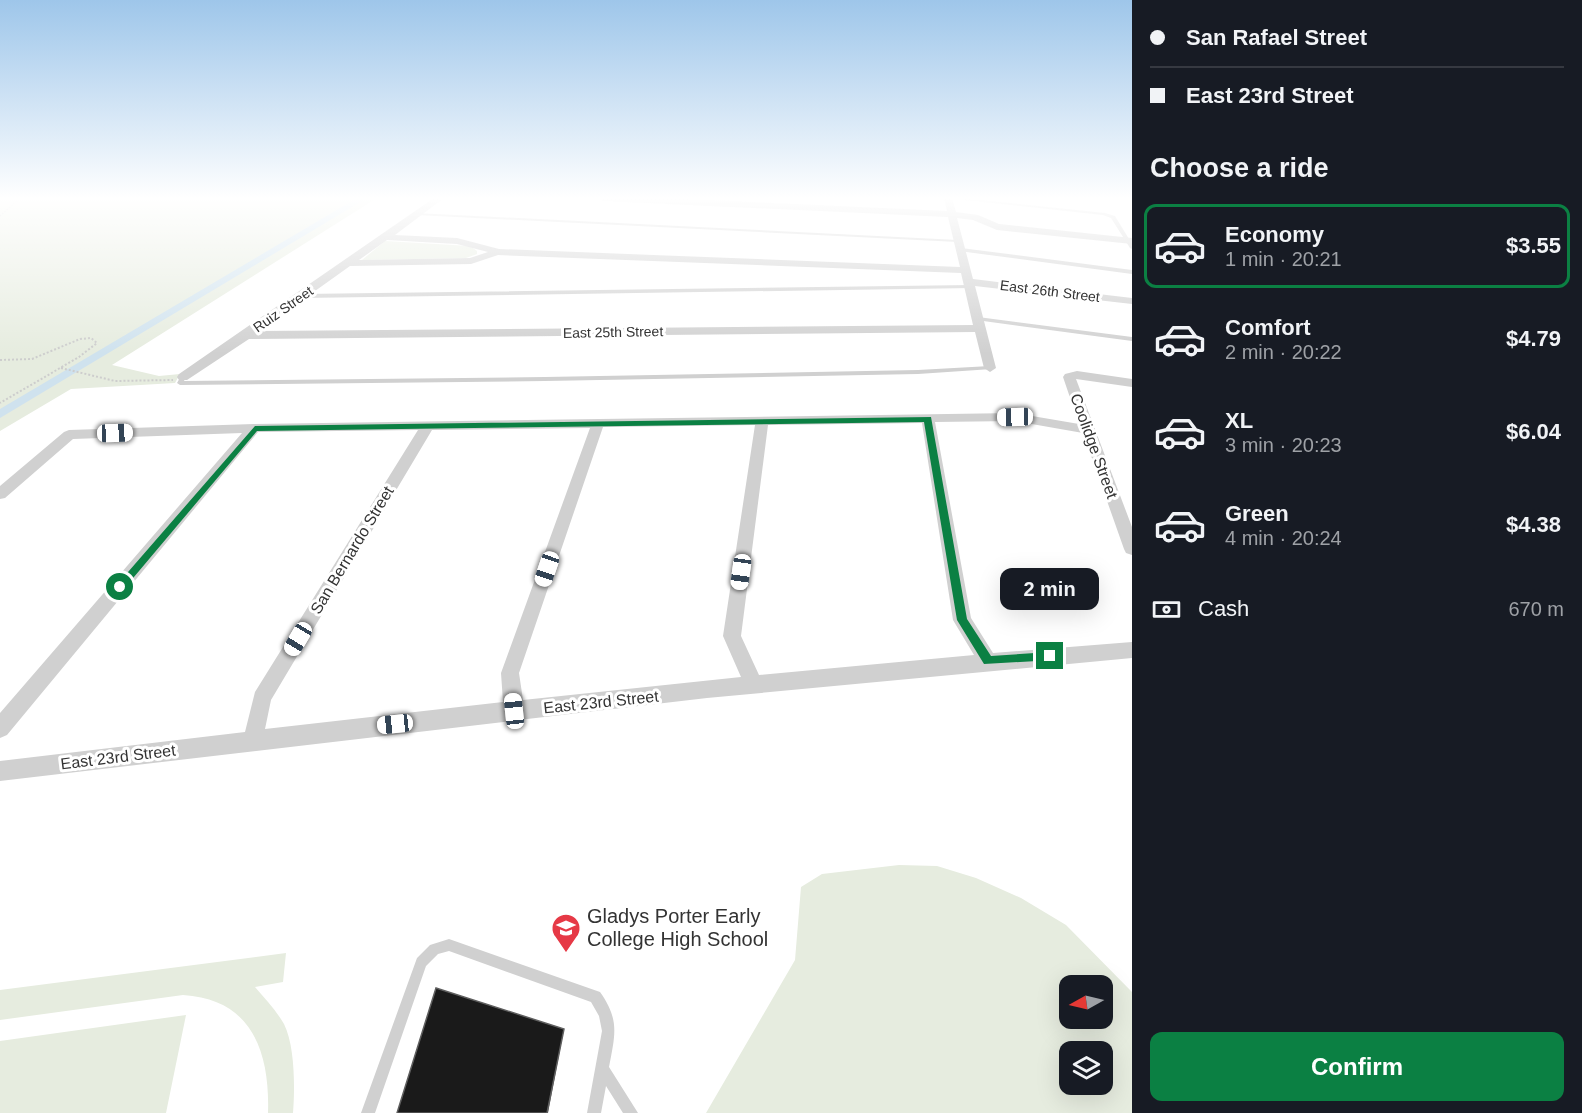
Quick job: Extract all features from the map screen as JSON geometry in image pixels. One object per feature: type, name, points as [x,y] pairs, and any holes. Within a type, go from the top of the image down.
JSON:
[{"type":"street","name":"Ruiz Street","points":[[183,377],[366,250]]},
{"type":"street","name":"East 26th Street","points":[[493,250],[497,252],[968,280],[1132,301]]},
{"type":"street","points":[[961,250],[990,368]]},
{"type":"street","points":[[348,263],[471,261],[497,252]]},
{"type":"street","name":"East 25th Street","points":[[246,335],[979,324]]},
{"type":"street","name":"Coolidge Street","points":[[1132,382],[1077,375],[1069,377],[1132,549]]},
{"type":"street","points":[[0,494],[69,435],[255,428],[1015,417],[1089,430]]},
{"type":"street","points":[[928,419],[962,620],[988,661]]},
{"type":"street","points":[[755,686],[732,636],[762,421]]},
{"type":"street","points":[[514,711],[510,673],[598,423]]},
{"type":"street","name":"San Bernardo Street","points":[[252,740],[262,698],[427,426]]},
{"type":"street","points":[[0,728],[255,428]]},
{"type":"street","name":"East 23rd Street","points":[[0,771],[514,711],[988,661],[1132,650]]},
{"type":"lane","points":[[991,250],[1132,272]]},
{"type":"lane","points":[[302,296],[968,280]]},
{"type":"lane","points":[[979,324],[1132,339]]},
{"type":"lane","points":[[183,377],[180,382],[568,379],[907,372],[990,368]]},
{"type":"lane","points":[[368,1113],[421,962],[434,950],[449,945],[596,998],[607,1011],[609,1030],[594,1113]]},
{"type":"lane","points":[[602,1068],[631,1113]]},
{"type":"path","points":[[0,360],[32,359],[81,339],[95,340],[97,343],[61,368],[0,403]]},
{"type":"path","points":[[61,368],[115,381],[173,380],[183,377]]},
{"type":"shaded area","points":[[0,250],[295,250],[112,365],[159,376],[180,374],[175,383],[71,389],[0,431]]},
{"type":"shaded area","points":[[374,250],[477,251],[477,254],[466,258],[362,260]]},
{"type":"shaded area","points":[[899,865],[937,866],[976,878],[1021,898],[1066,925],[1132,992],[1132,1113],[706,1113],[795,960],[801,887],[822,874]]},
{"type":"shaded area","points":[[286,953],[283,982],[255,987],[278,1014],[288,1033],[293,1067],[293,1113],[268,1113],[265,1069],[252,1033],[241,1018],[226,1007],[207,999],[183,995],[0,1020],[0,990]]},
{"type":"shaded area","points":[[186,1015],[166,1113],[0,1113],[0,1041]]},
{"type":"building","points":[[436,988],[564,1029],[547,1113],[397,1113]]},
{"type":"waterway","points":[[0,414],[276,250]]},
{"type":"place","name":"Gladys Porter Early College High School","points":[[566,954]]},
{"type":"route","points":[[120,587],[255,428],[928,419],[962,620],[988,661],[1050,656]]}]
